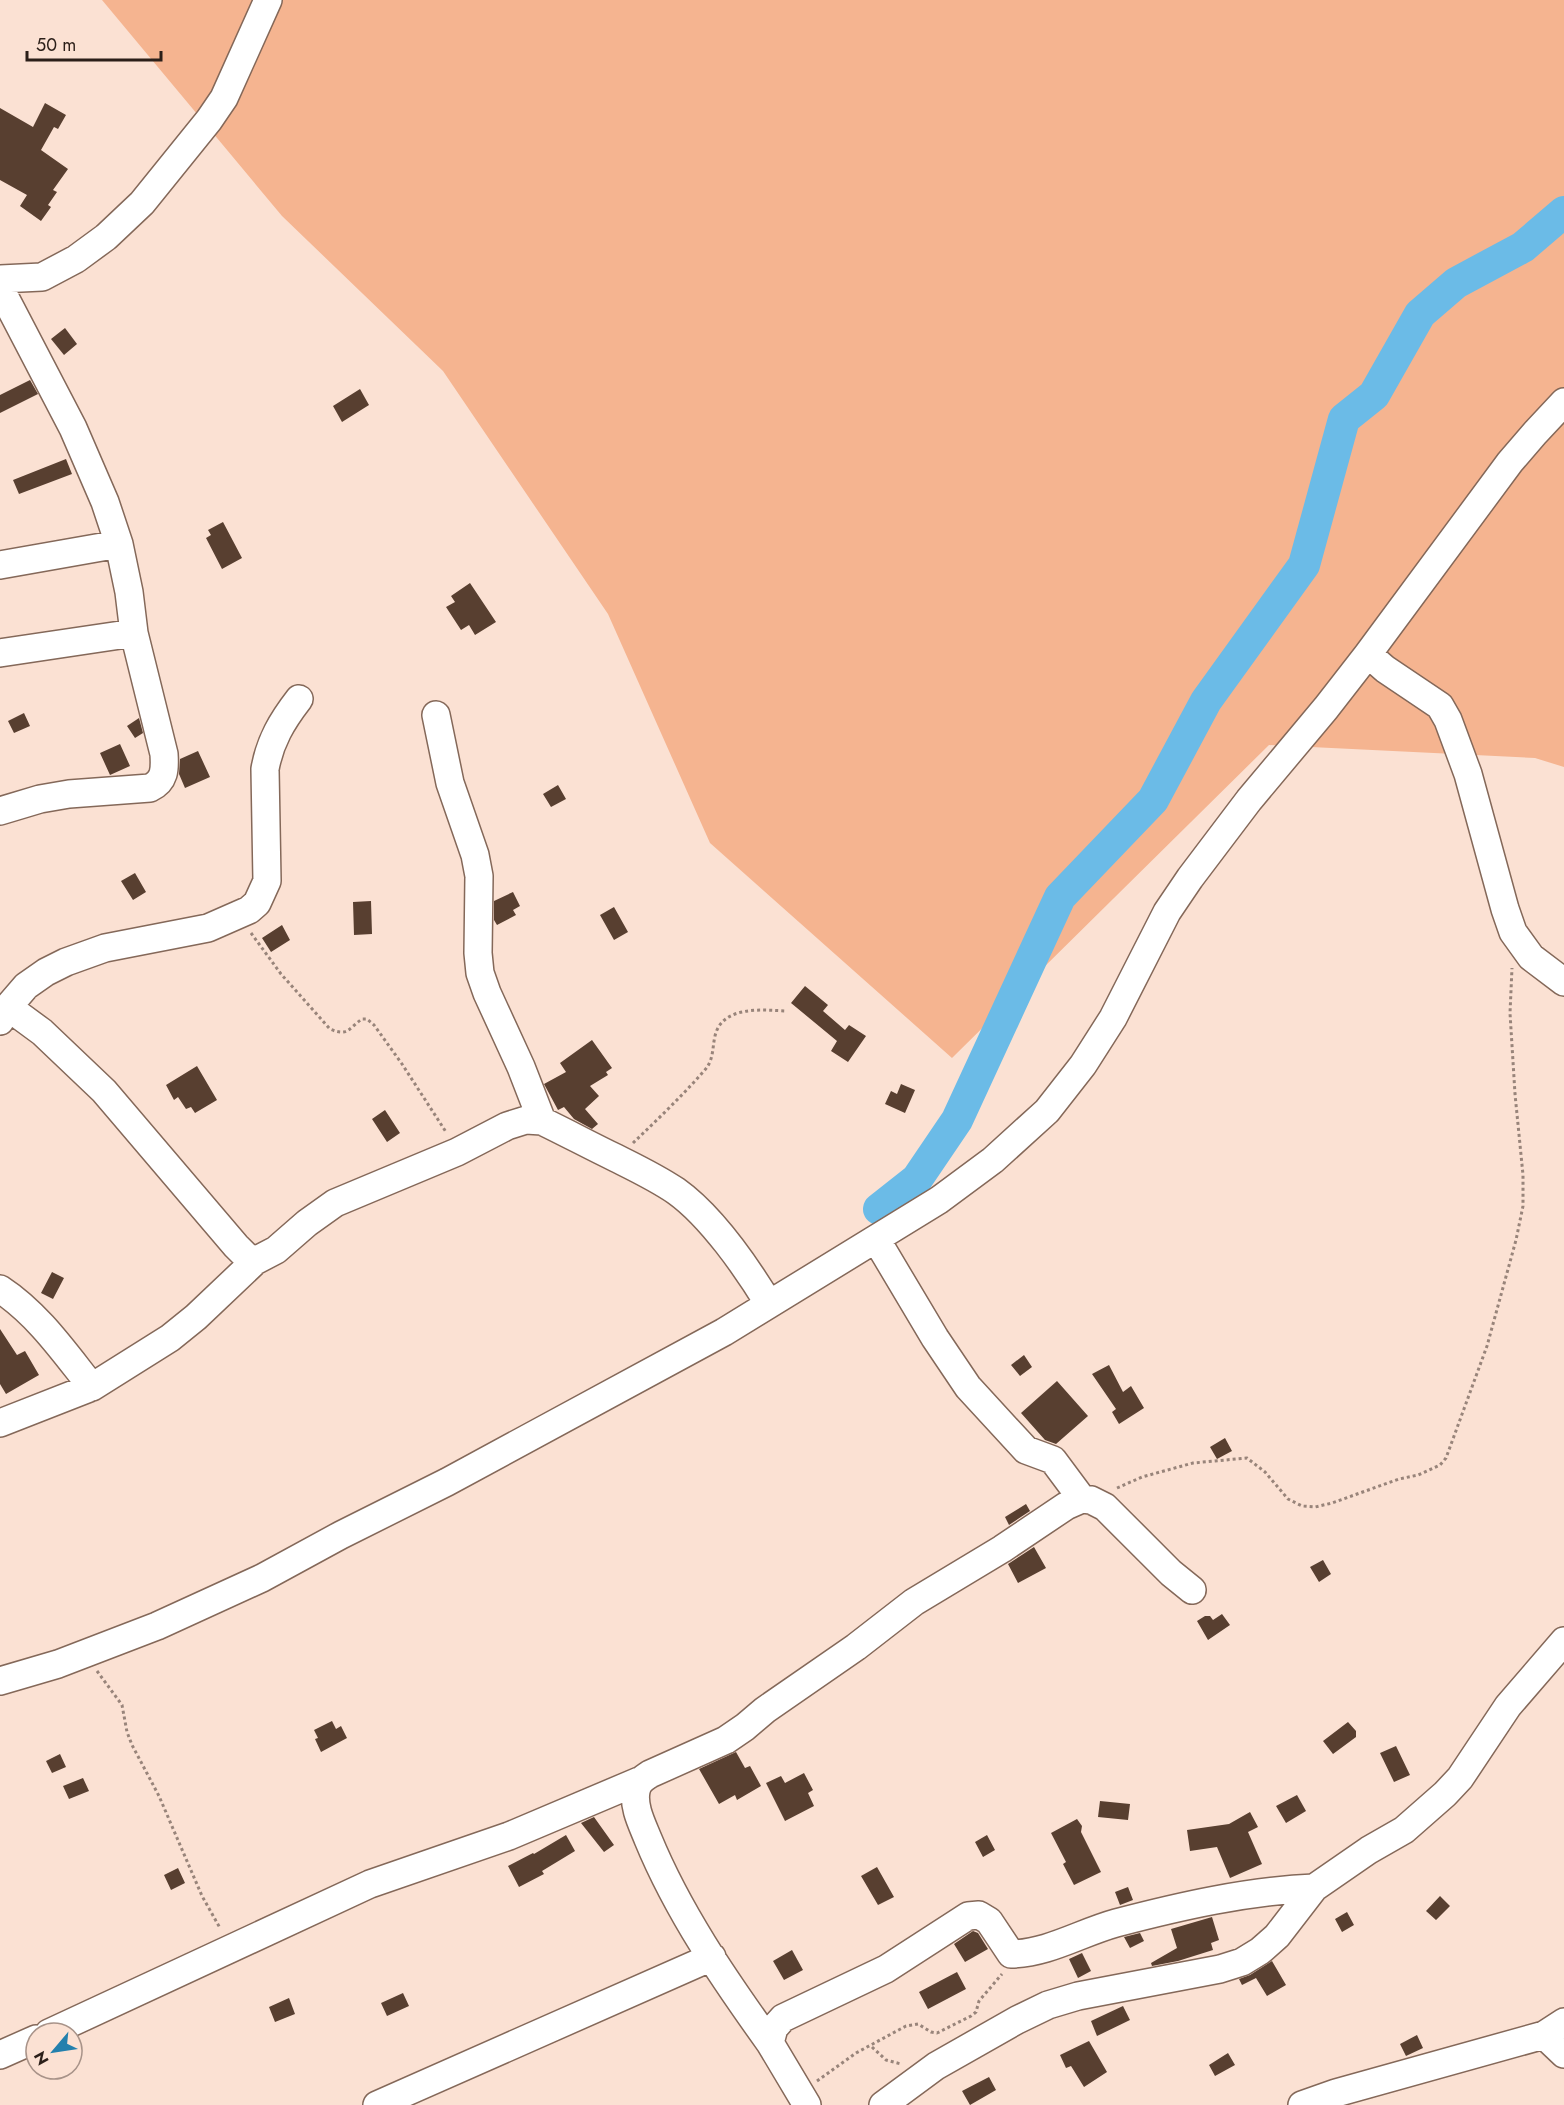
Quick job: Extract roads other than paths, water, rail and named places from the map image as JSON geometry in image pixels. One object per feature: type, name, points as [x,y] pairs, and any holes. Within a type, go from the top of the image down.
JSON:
[{"type":"street","points":[[0,279],[42,277],[51,273],[76,259],[106,237],[142,203],[210,120],[224,98],[268,0]]},
{"type":"street","points":[[0,288],[73,428],[105,502],[119,544],[135,633],[164,754],[165,771],[157,784],[140,789],[69,794],[40,799],[0,811]]},
{"type":"street","points":[[0,1681],[84,1654],[157,1626],[262,1578],[534,1436],[687,1353],[769,1304],[939,1200],[993,1160],[1047,1111],[1083,1065],[1131,984],[1167,912],[1190,878],[1249,800],[1368,654],[1510,462],[1564,402]]},
{"type":"street","points":[[0,565],[119,544]]},
{"type":"street","points":[[0,653],[135,633]]},
{"type":"street","points":[[1368,654],[1385,669],[1440,706],[1448,720],[1468,774],[1513,932],[1531,957],[1564,982]]},
{"type":"street","points":[[255,1260],[246,1256],[236,1246],[88,1075],[42,1032],[4,1014],[26,986],[46,972],[84,955],[148,939],[195,932],[240,915],[257,903],[267,881],[265,769],[274,735],[299,699]]},
{"type":"street","points":[[436,716],[445,764],[475,855],[479,876],[480,973],[542,1121]]},
{"type":"street","points":[[0,1423],[92,1387],[170,1338],[208,1306],[255,1260],[276,1250],[307,1223],[335,1203],[457,1152],[507,1126],[526,1120],[542,1121],[653,1176],[685,1199],[731,1249],[769,1304]]},
{"type":"street","points":[[876,1239],[941,1348],[968,1387],[1026,1450],[1053,1460],[1087,1499],[1104,1507],[1171,1573],[1192,1590]]},
{"type":"street","points":[[0,1289],[41,1324],[92,1387]]},
{"type":"street","points":[[75,2021],[370,1884],[509,1836],[639,1781],[726,1740],[787,1694],[856,1647],[914,1602],[1002,1549],[1066,1506],[1087,1499]]},
{"type":"street","points":[[883,2105],[936,2066],[1048,2005],[1077,1996],[1220,1970],[1242,1962],[1260,1950],[1277,1936],[1314,1888],[1369,1850],[1404,1830],[1445,1794],[1460,1778],[1508,1706],[1564,1641]]},
{"type":"street","points":[[639,1781],[636,1807],[658,1864],[682,1909],[712,1957],[770,2043],[793,2098]]},
{"type":"street","points":[[770,2043],[774,2028],[783,2018],[886,1969],[968,1916],[979,1915],[989,1922],[1011,1954],[1038,1952],[1113,1924],[1179,1908],[1254,1893],[1314,1888]]},
{"type":"street","points":[[377,2105],[712,1957]]},
{"type":"street","points":[[1302,2105],[1554,2028],[1564,2054]]},
{"type":"street","points":[[0,2055],[24,2044]]},
{"type":"waterway","points":[[879,1209],[917,1179],[957,1120],[1060,897],[1153,800],[1206,701],[1304,565],[1344,419],[1374,395],[1420,314],[1456,283],[1523,247],[1564,212]]}]
